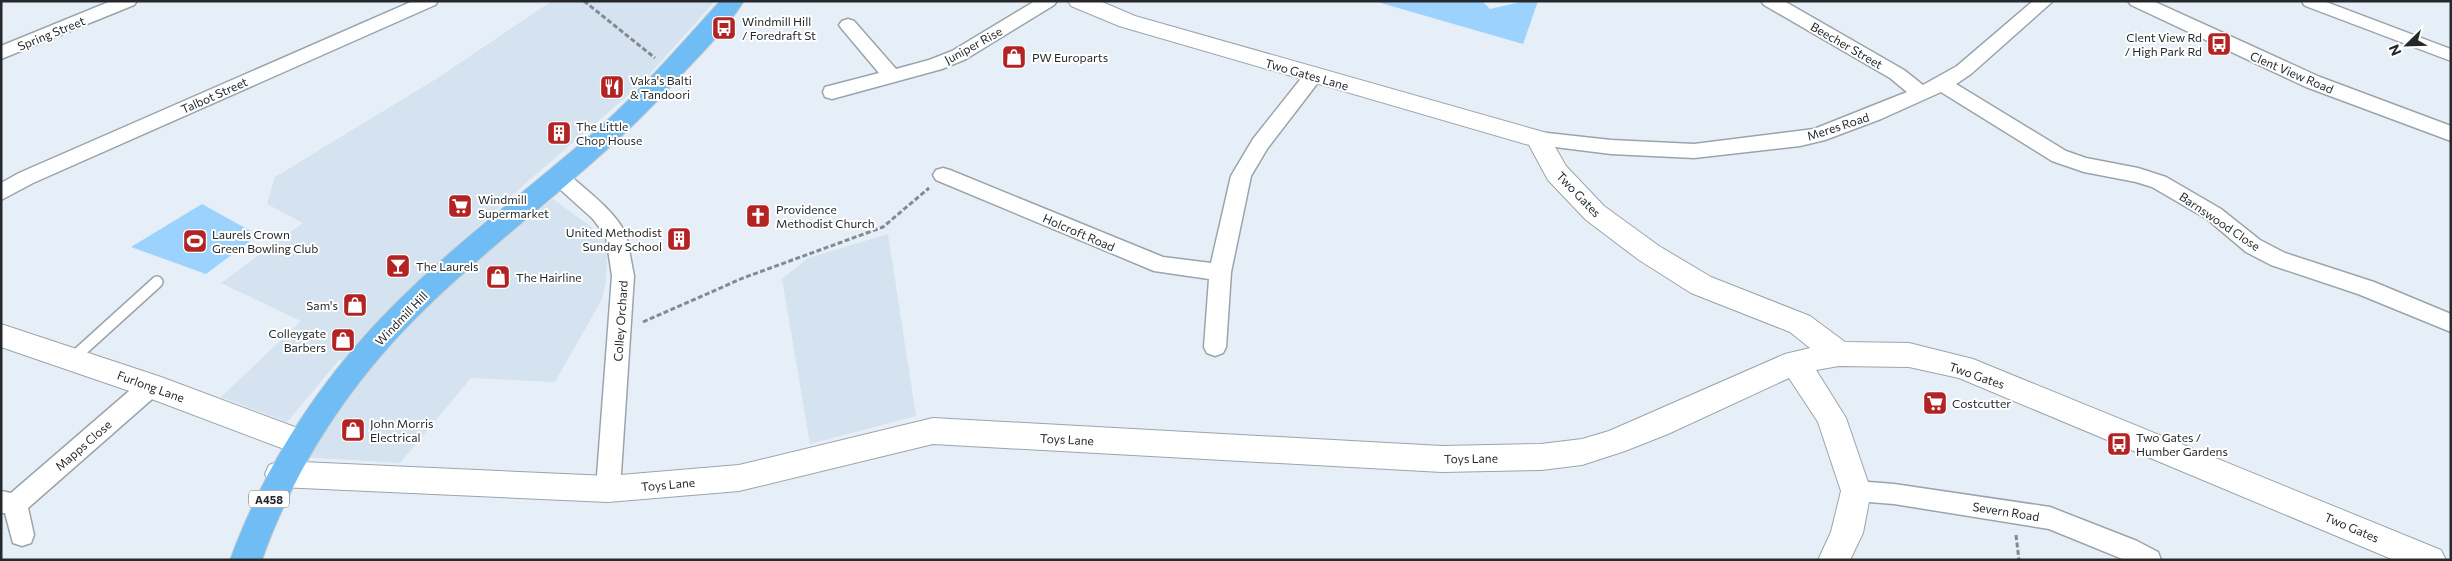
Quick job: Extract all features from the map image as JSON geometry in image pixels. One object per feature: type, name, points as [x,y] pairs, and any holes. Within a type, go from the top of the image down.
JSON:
[{"type":"highway","name":"Windmill Hill","points":[[300,442],[326,402],[387,330],[415,301],[625,119],[671,71],[733,1]]},
{"type":"highway","name":"A458","points":[[246,560],[255,531],[280,474],[300,442]]},
{"type":"street","name":"Spring Street","points":[[1,53],[128,1]]},
{"type":"street","name":"Talbot Street","points":[[1,193],[36,174],[429,1]]},
{"type":"street","name":"Juniper Rise","points":[[832,92],[935,65],[959,55],[1048,1]]},
{"type":"street","name":"Two Gates Lane","points":[[1079,1],[1127,21],[1538,139]]},
{"type":"street","name":"Beecher Street","points":[[1770,1],[1897,74],[1922,94]]},
{"type":"street","name":"Meres Road","points":[[1538,139],[1611,147],[1694,151],[1800,139],[1860,120],[1942,84],[1964,70],[2044,1]]},
{"type":"street","name":"Clent View Road","points":[[2137,1],[2314,82],[2451,134]]},
{"type":"street","points":[[848,26],[892,77]]},
{"type":"street","points":[[1215,347],[1220,272],[1241,176],[1260,144],[1314,76]]},
{"type":"street","name":"Barnswood Close","points":[[1942,84],[2059,156],[2084,164],[2138,175],[2174,190],[2214,214],[2253,246],[2278,259],[2366,288],[2451,323]]},
{"type":"street","name":"Two Gates","points":[[1538,139],[1557,173],[1595,213],[1649,254],[1701,285],[1800,324],[1839,354],[1909,355],[1963,367],[2430,560]]},
{"type":"street","name":"Holcroft Road","points":[[943,175],[1161,266],[1220,272]]},
{"type":"street","name":"Colley Orchard","points":[[559,177],[600,214],[616,234],[623,276],[608,489]]},
{"type":"street","name":"Furlong Lane","points":[[1,335],[151,386],[300,442]]},
{"type":"street","name":"Toys Lane","points":[[280,474],[608,489],[739,478],[933,432],[1442,459],[1541,457],[1582,452],[1614,442],[1657,425],[1795,362],[1839,354]]},
{"type":"street","points":[[1795,362],[1831,418],[1856,491],[1847,533],[1834,560]]},
{"type":"street","name":"Mapps Close","points":[[22,535],[8,503],[151,386]]},
{"type":"street","name":"Severn Road","points":[[1856,491],[1894,494],[2050,518],[2128,548],[2149,560]]},
{"type":"lane","points":[[2308,1],[2451,55]]},
{"type":"lane","points":[[72,359],[157,282]]},
{"type":"path","points":[[584,1],[671,71]]},
{"type":"path","points":[[620,332],[742,278],[883,227],[943,175]]},
{"type":"shaded area","points":[[552,1],[715,1],[639,86],[535,175],[439,262],[475,258],[553,199],[608,239],[606,282],[602,299],[555,382],[471,378],[400,463],[301,457],[372,361],[339,360],[287,422],[221,397],[301,321],[221,283],[303,223],[267,204],[275,177],[436,79]]},
{"type":"shaded area","points":[[1374,1],[1482,1],[1490,9],[1525,1],[1538,1],[1523,44]]},
{"type":"shaded area","name":"Laurels Crown Green Bowling Club","points":[[202,204],[258,235],[206,274],[131,247]]},
{"type":"shaded area","points":[[888,234],[916,416],[810,444],[782,279],[808,258]]},
{"type":"place","name":"Windmill Hill / Foredraft St","points":[[724,28]]},
{"type":"place","name":"Clent View Rd / High Park Rd","points":[[2219,44]]},
{"type":"place","name":"PW Europarts","points":[[1014,57]]},
{"type":"place","name":"Vaka's Balti & Tandoori","points":[[612,87]]},
{"type":"place","name":"The Little Chop House","points":[[559,133]]},
{"type":"place","name":"Windmill Supermarket","points":[[460,206]]},
{"type":"place","name":"Providence Methodist Church","points":[[758,216]]},
{"type":"place","name":"United Methodist Sunday School","points":[[679,239]]},
{"type":"place","name":"Laurels Crown Green Bowling Club","points":[[195,241]]},
{"type":"place","name":"The Laurels","points":[[398,266]]},
{"type":"place","name":"The Hairline","points":[[498,277]]},
{"type":"place","name":"Sam's","points":[[355,305]]},
{"type":"place","name":"Colleygate Barbers","points":[[343,340]]},
{"type":"place","name":"Costcutter","points":[[1935,403]]},
{"type":"place","name":"John Morris Electrical","points":[[353,430]]},
{"type":"place","name":"Two Gates / Humber Gardens","points":[[2119,444]]}]
